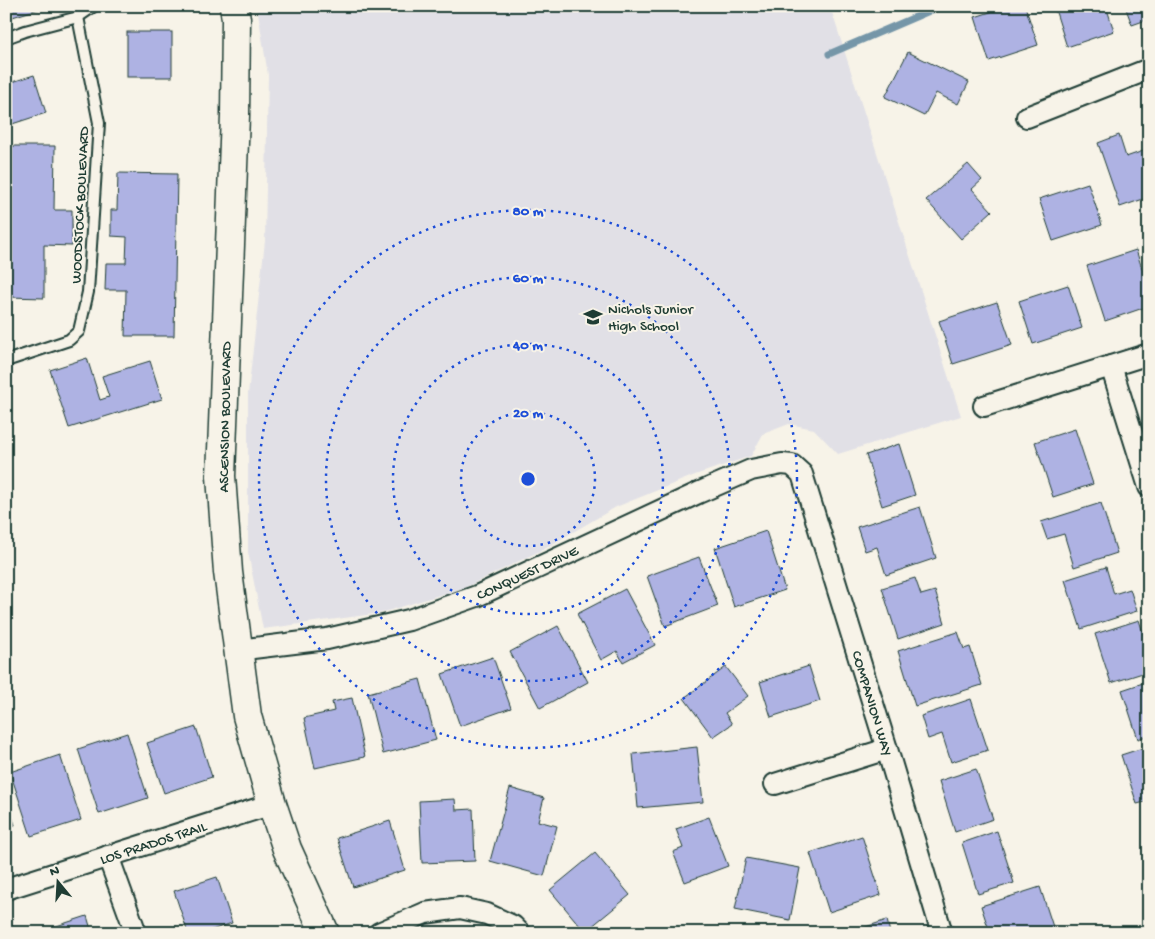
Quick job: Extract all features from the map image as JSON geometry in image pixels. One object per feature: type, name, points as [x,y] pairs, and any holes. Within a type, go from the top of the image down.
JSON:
[{"type":"street","name":"ASCENSION BOULEVARD","points":[[234,6],[236,19],[235,116],[221,476],[228,572],[247,716],[286,849],[325,933]]},
{"type":"street","points":[[1027,117],[1149,69]]},
{"type":"street","points":[[984,406],[1149,354]]},
{"type":"street","points":[[1111,366],[1149,487]]},
{"type":"street","name":"CONQUEST DRIVE","points":[[238,650],[327,639],[409,620],[477,596],[698,492],[751,470],[782,464],[792,465],[802,474]]},
{"type":"street","name":"COMPANION WAY","points":[[802,474],[942,933]]},
{"type":"street","points":[[774,784],[887,749]]},
{"type":"street","name":"LOS PRADOS TRAIL","points":[[6,889],[272,804]]},
{"type":"street","points":[[108,856],[136,933]]},
{"type":"street","points":[[379,933],[425,913],[460,908],[487,914],[513,926],[520,933]]},
{"type":"lane","points":[[6,38],[78,16],[94,6]]},
{"type":"lane","name":"WOODSTOCK BOULEVARD","points":[[6,360],[69,340],[79,330],[88,292],[99,124],[78,16]]},
{"type":"shaded area","name":"Nichols Junior High School","points":[[257,6],[830,6],[961,416],[838,454],[814,429],[789,424],[763,434],[751,456],[695,475],[616,507],[544,549],[466,587],[381,613],[263,629],[248,552],[248,394],[265,241],[268,75]]},
{"type":"building","points":[[6,6],[48,6],[6,19]]},
{"type":"building","points":[[1009,6],[1025,6],[1038,45],[989,61],[975,17]]},
{"type":"building","points":[[1054,6],[1106,6],[1114,31],[1067,47]]},
{"type":"building","points":[[1125,6],[1149,6],[1149,19],[1132,25]]},
{"type":"building","points":[[127,32],[172,32],[172,77],[127,77]]},
{"type":"building","points":[[908,52],[969,82],[958,104],[936,93],[924,116],[885,97]]},
{"type":"building","points":[[34,75],[46,113],[6,126],[6,84]]},
{"type":"building","points":[[1119,135],[1126,157],[1149,149],[1149,197],[1120,207],[1098,143]]},
{"type":"building","points":[[10,146],[55,146],[54,210],[72,210],[72,246],[44,245],[44,298],[9,297]]},
{"type":"building","points":[[968,164],[982,180],[972,189],[992,211],[961,239],[926,200]]},
{"type":"building","points":[[118,173],[177,174],[174,336],[125,336],[126,290],[105,290],[106,263],[126,263],[127,237],[111,236],[111,210],[117,210]]},
{"type":"building","points":[[1088,183],[1102,225],[1053,241],[1039,199]]},
{"type":"building","points":[[1136,250],[1149,290],[1149,306],[1105,321],[1087,266]]},
{"type":"building","points":[[1068,285],[1082,328],[1033,344],[1019,301]]},
{"type":"building","points":[[997,302],[1012,345],[953,364],[939,321]]},
{"type":"building","points":[[87,358],[100,400],[109,397],[102,376],[150,361],[162,399],[69,428],[50,370]]},
{"type":"building","points":[[1075,429],[1093,484],[1053,497],[1035,442]]},
{"type":"building","points":[[899,444],[915,495],[882,506],[866,455]]},
{"type":"building","points":[[1101,503],[1117,553],[1074,567],[1064,534],[1047,539],[1041,522]]},
{"type":"building","points":[[920,507],[936,558],[886,575],[877,547],[865,551],[857,527]]},
{"type":"building","points":[[766,531],[785,590],[734,607],[715,548]]},
{"type":"building","points":[[699,557],[718,606],[665,626],[647,576]]},
{"type":"building","points":[[1106,567],[1114,594],[1130,589],[1137,611],[1081,629],[1065,580]]},
{"type":"building","points":[[915,578],[921,595],[935,591],[945,623],[898,639],[882,588]]},
{"type":"building","points":[[625,589],[655,645],[623,662],[617,651],[601,660],[577,614]]},
{"type":"building","points":[[1139,620],[1149,651],[1149,671],[1111,683],[1095,634]]},
{"type":"building","points":[[558,626],[588,682],[540,708],[510,652]]},
{"type":"building","points":[[958,632],[964,649],[970,647],[982,685],[915,706],[898,651]]},
{"type":"building","points":[[493,657],[511,708],[460,726],[442,674]]},
{"type":"building","points":[[809,666],[820,701],[771,717],[760,682]]},
{"type":"building","points":[[726,667],[748,696],[725,713],[732,724],[713,737],[684,698]]},
{"type":"building","points":[[420,679],[436,740],[383,754],[368,693]]},
{"type":"building","points":[[1149,681],[1149,735],[1138,739],[1122,690]]},
{"type":"building","points":[[352,698],[365,757],[315,768],[304,718],[334,711],[332,702]]},
{"type":"building","points":[[971,699],[988,750],[951,762],[942,734],[928,739],[921,716]]},
{"type":"building","points":[[196,727],[212,777],[164,793],[147,743]]},
{"type":"building","points":[[127,733],[148,798],[99,814],[78,749]]},
{"type":"building","points":[[1149,746],[1149,801],[1137,804],[1121,755]]},
{"type":"building","points":[[697,747],[703,802],[638,808],[633,754]]},
{"type":"building","points":[[60,755],[81,820],[31,836],[10,772]]},
{"type":"building","points":[[976,769],[993,819],[955,832],[939,781]]},
{"type":"building","points":[[510,788],[544,798],[538,821],[557,826],[544,876],[490,861]]},
{"type":"building","points":[[6,798],[15,825],[6,828]]},
{"type":"building","points":[[455,799],[456,810],[473,809],[475,861],[422,863],[419,801]]},
{"type":"building","points":[[709,817],[728,866],[685,882],[673,852],[683,848],[676,829]]},
{"type":"building","points":[[390,821],[405,870],[353,887],[337,838]]},
{"type":"building","points":[[997,831],[1014,883],[978,894],[962,843]]},
{"type":"building","points":[[862,836],[881,895],[829,912],[810,853]]},
{"type":"building","points":[[595,853],[630,895],[585,932],[550,890]]},
{"type":"building","points":[[746,858],[800,868],[790,920],[735,909]]},
{"type":"building","points":[[217,877],[232,923],[203,933],[188,933],[174,891]]},
{"type":"building","points":[[1040,887],[1055,933],[990,933],[981,906]]},
{"type":"building","points":[[87,916],[92,933],[35,933]]},
{"type":"building","points":[[887,920],[890,933],[847,933]]},
{"type":"waterway","points":[[829,54],[941,6]]},
{"type":"place","name":"Nichols Junior High School","points":[[593,317]]}]
